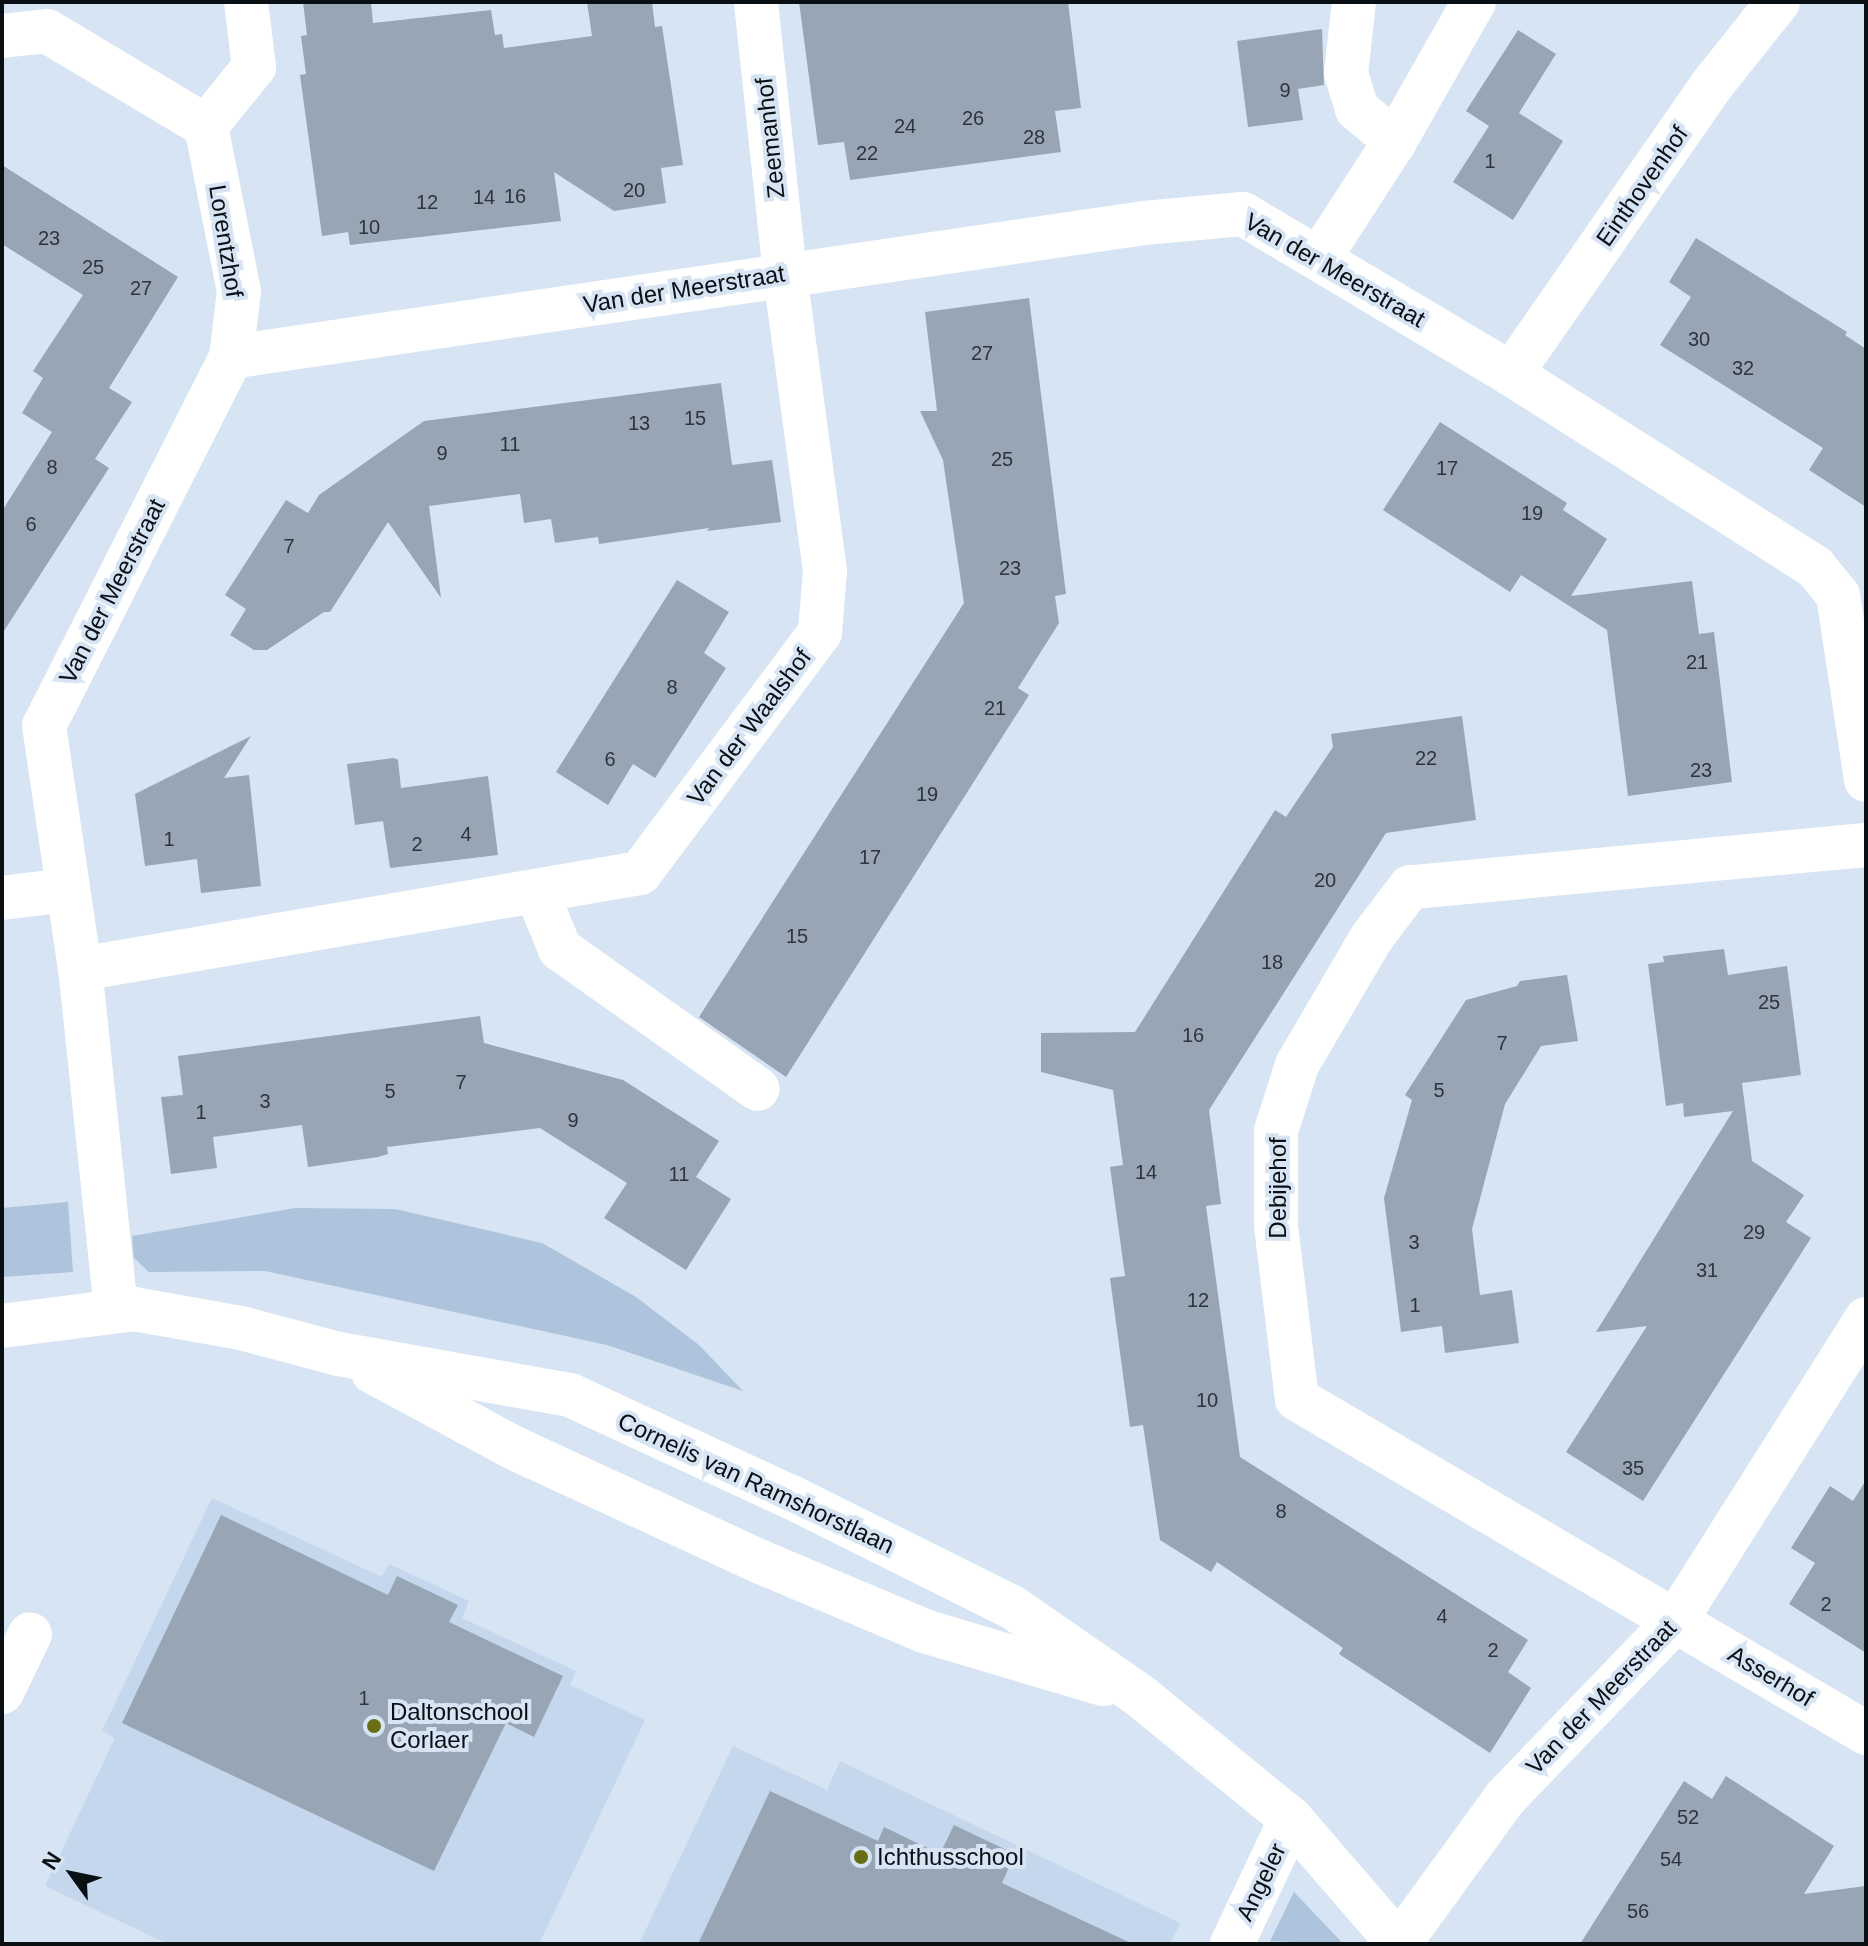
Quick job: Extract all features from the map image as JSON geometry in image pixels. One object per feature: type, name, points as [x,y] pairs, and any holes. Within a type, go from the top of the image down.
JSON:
[{"type":"street","points":[[2,36],[47,31],[206,126],[254,67],[246,2]]},
{"type":"street","name":"Zeemanhof","points":[[756,2],[785,274]]},
{"type":"street","points":[[1354,2],[1346,73],[1357,109],[1395,141]]},
{"type":"street","points":[[1320,257],[1395,141],[1474,2]]},
{"type":"street","name":"Einthovenhof","points":[[1511,374],[1711,86],[1778,2]]},
{"type":"street","name":"Lorentzhof","points":[[206,126],[239,291],[231,357]]},
{"type":"street","name":"Van der Meerstraat","points":[[116,1310],[80,969],[44,726],[231,357],[1144,223],[1243,214],[1320,257],[1511,374],[1815,567],[1838,595],[1866,780]]},
{"type":"street","name":"Van der Waalshof","points":[[80,969],[640,873],[820,632],[825,571],[785,274]]},
{"type":"street","name":"Debijehof","points":[[1676,1620],[1297,1399],[1276,1226],[1276,1131],[1297,1065],[1372,937],[1410,887],[1866,845]]},
{"type":"street","points":[[2,898],[66,890]]},
{"type":"street","points":[[536,891],[560,949],[758,1089]]},
{"type":"street","name":"Cornelis van Ramshorstlaan","points":[[2,1326],[134,1309],[241,1328],[339,1354],[570,1395],[791,1497],[1012,1607],[1139,1695],[1291,1819],[1399,1944]]},
{"type":"street","name":"Van der Meerstraat","points":[[1399,1944],[1505,1798],[1676,1620],[1866,1319]]},
{"type":"street","name":"Cornelis van Ramshorstlaan","points":[[339,1354],[512,1447],[829,1591],[924,1631],[1139,1695]]},
{"type":"street","name":"Asserhof","points":[[1676,1620],[1866,1733]]},
{"type":"street","points":[[2,1692],[30,1634]]},
{"type":"street","name":"Angeler","points":[[1232,1944],[1291,1819]]},
{"type":"shaded area","points":[[68,1202],[73,1272],[2,1277],[2,1208]]},
{"type":"shaded area","points":[[295,1208],[395,1209],[542,1243],[636,1297],[699,1345],[743,1391],[607,1345],[265,1271],[149,1272],[134,1258],[132,1236]]},
{"type":"shaded area","name":"Daltonschool Corlaer","points":[[212,1498],[382,1577],[389,1564],[469,1601],[462,1618],[576,1671],[570,1685],[645,1720],[539,1944],[168,1944],[45,1886],[115,1738],[102,1731]]},
{"type":"shaded area","name":"Ichthusschool","points":[[733,1746],[827,1790],[840,1761],[1180,1923],[1170,1944],[639,1944]]},
{"type":"shaded area","points":[[1294,1892],[1335,1935],[1343,1944],[1270,1941]]},
{"type":"building","points":[[303,2],[371,2],[373,23],[491,10],[495,35],[502,34],[504,48],[592,36],[587,2],[652,2],[655,27],[662,26],[683,165],[661,168],[666,203],[614,211],[554,172],[561,221],[350,245],[348,232],[322,236],[300,75],[306,74],[301,36],[307,35]]},
{"type":"building","points":[[799,2],[1068,2],[1081,108],[1055,111],[1061,152],[850,180],[844,142],[818,145]]},
{"type":"building","points":[[1322,29],[1324,85],[1298,89],[1303,120],[1248,127],[1237,41]]},
{"type":"building","points":[[1518,30],[1556,54],[1519,113],[1563,141],[1513,220],[1453,182],[1489,126],[1466,111]]},
{"type":"building","points":[[2,165],[178,277],[109,388],[132,402],[95,459],[109,468],[2,634],[2,511],[52,432],[22,413],[43,378],[33,371],[83,295],[2,244]]},
{"type":"building","points":[[1696,238],[1847,332],[1845,335],[1866,349],[1866,507],[1809,470],[1823,448],[1660,345],[1691,297],[1669,282]]},
{"type":"building","points":[[1029,298],[1066,594],[1055,596],[1059,623],[1018,688],[1029,695],[786,1077],[699,1017],[964,603],[943,460],[920,411],[937,411],[925,312]]},
{"type":"building","points":[[721,383],[732,465],[772,460],[781,522],[707,531],[709,528],[599,544],[598,537],[555,543],[551,519],[524,523],[520,494],[429,506],[441,598],[388,522],[330,612],[324,612],[267,650],[254,650],[230,635],[246,609],[225,595],[286,500],[308,513],[319,495],[424,421]]},
{"type":"building","points":[[1440,422],[1567,503],[1563,510],[1607,539],[1571,596],[1692,581],[1699,634],[1714,632],[1732,782],[1628,796],[1607,630],[1521,575],[1510,592],[1383,510]]},
{"type":"building","points":[[677,580],[729,612],[704,653],[726,668],[655,778],[633,764],[608,805],[556,772]]},
{"type":"building","points":[[1462,716],[1476,820],[1386,833],[1209,1110],[1221,1204],[1206,1206],[1240,1457],[1528,1640],[1508,1672],[1531,1688],[1490,1753],[1339,1654],[1343,1648],[1217,1562],[1211,1572],[1160,1540],[1143,1425],[1130,1427],[1110,1278],[1125,1276],[1110,1167],[1123,1165],[1113,1090],[1041,1072],[1041,1033],[1135,1032],[1275,810],[1286,817],[1333,747],[1331,734]]},
{"type":"building","points":[[251,736],[224,778],[249,775],[261,886],[201,893],[197,859],[145,866],[135,794]]},
{"type":"building","points":[[398,760],[401,788],[488,776],[498,855],[390,868],[383,821],[355,825],[347,764]]},
{"type":"building","points":[[1724,949],[1728,975],[1787,966],[1801,1075],[1742,1083],[1752,1161],[1804,1195],[1786,1222],[1811,1238],[1643,1501],[1566,1452],[1647,1326],[1596,1332],[1733,1111],[1684,1117],[1683,1103],[1666,1106],[1648,964],[1664,962],[1663,956]]},
{"type":"building","points":[[1567,975],[1578,1041],[1541,1046],[1505,1104],[1472,1229],[1480,1295],[1512,1290],[1519,1343],[1445,1353],[1442,1326],[1401,1332],[1384,1198],[1412,1100],[1405,1095],[1466,1000],[1517,986],[1520,981]]},
{"type":"building","points":[[480,1016],[484,1043],[623,1080],[719,1141],[696,1177],[731,1199],[686,1270],[604,1218],[627,1183],[540,1128],[387,1147],[388,1154],[378,1157],[308,1167],[302,1125],[213,1137],[217,1168],[171,1174],[161,1097],[183,1095],[178,1056]]},
{"type":"building","points":[[1866,1480],[1866,1653],[1789,1604],[1815,1563],[1791,1548],[1830,1486],[1853,1501]]},
{"type":"building","points":[[221,1515],[388,1595],[397,1576],[458,1605],[449,1622],[563,1676],[534,1737],[506,1723],[434,1871],[122,1723]]},
{"type":"building","points":[[1726,1776],[1834,1846],[1804,1894],[1866,1886],[1866,1944],[1580,1944],[1684,1781],[1712,1799]]},
{"type":"building","points":[[770,1791],[878,1841],[884,1827],[940,1854],[954,1825],[1015,1854],[1002,1883],[1133,1944],[698,1944]]},
{"type":"place","name":"Daltonschool Corlaer","points":[[374,1726]]},
{"type":"place","name":"Ichthusschool","points":[[861,1857]]}]
